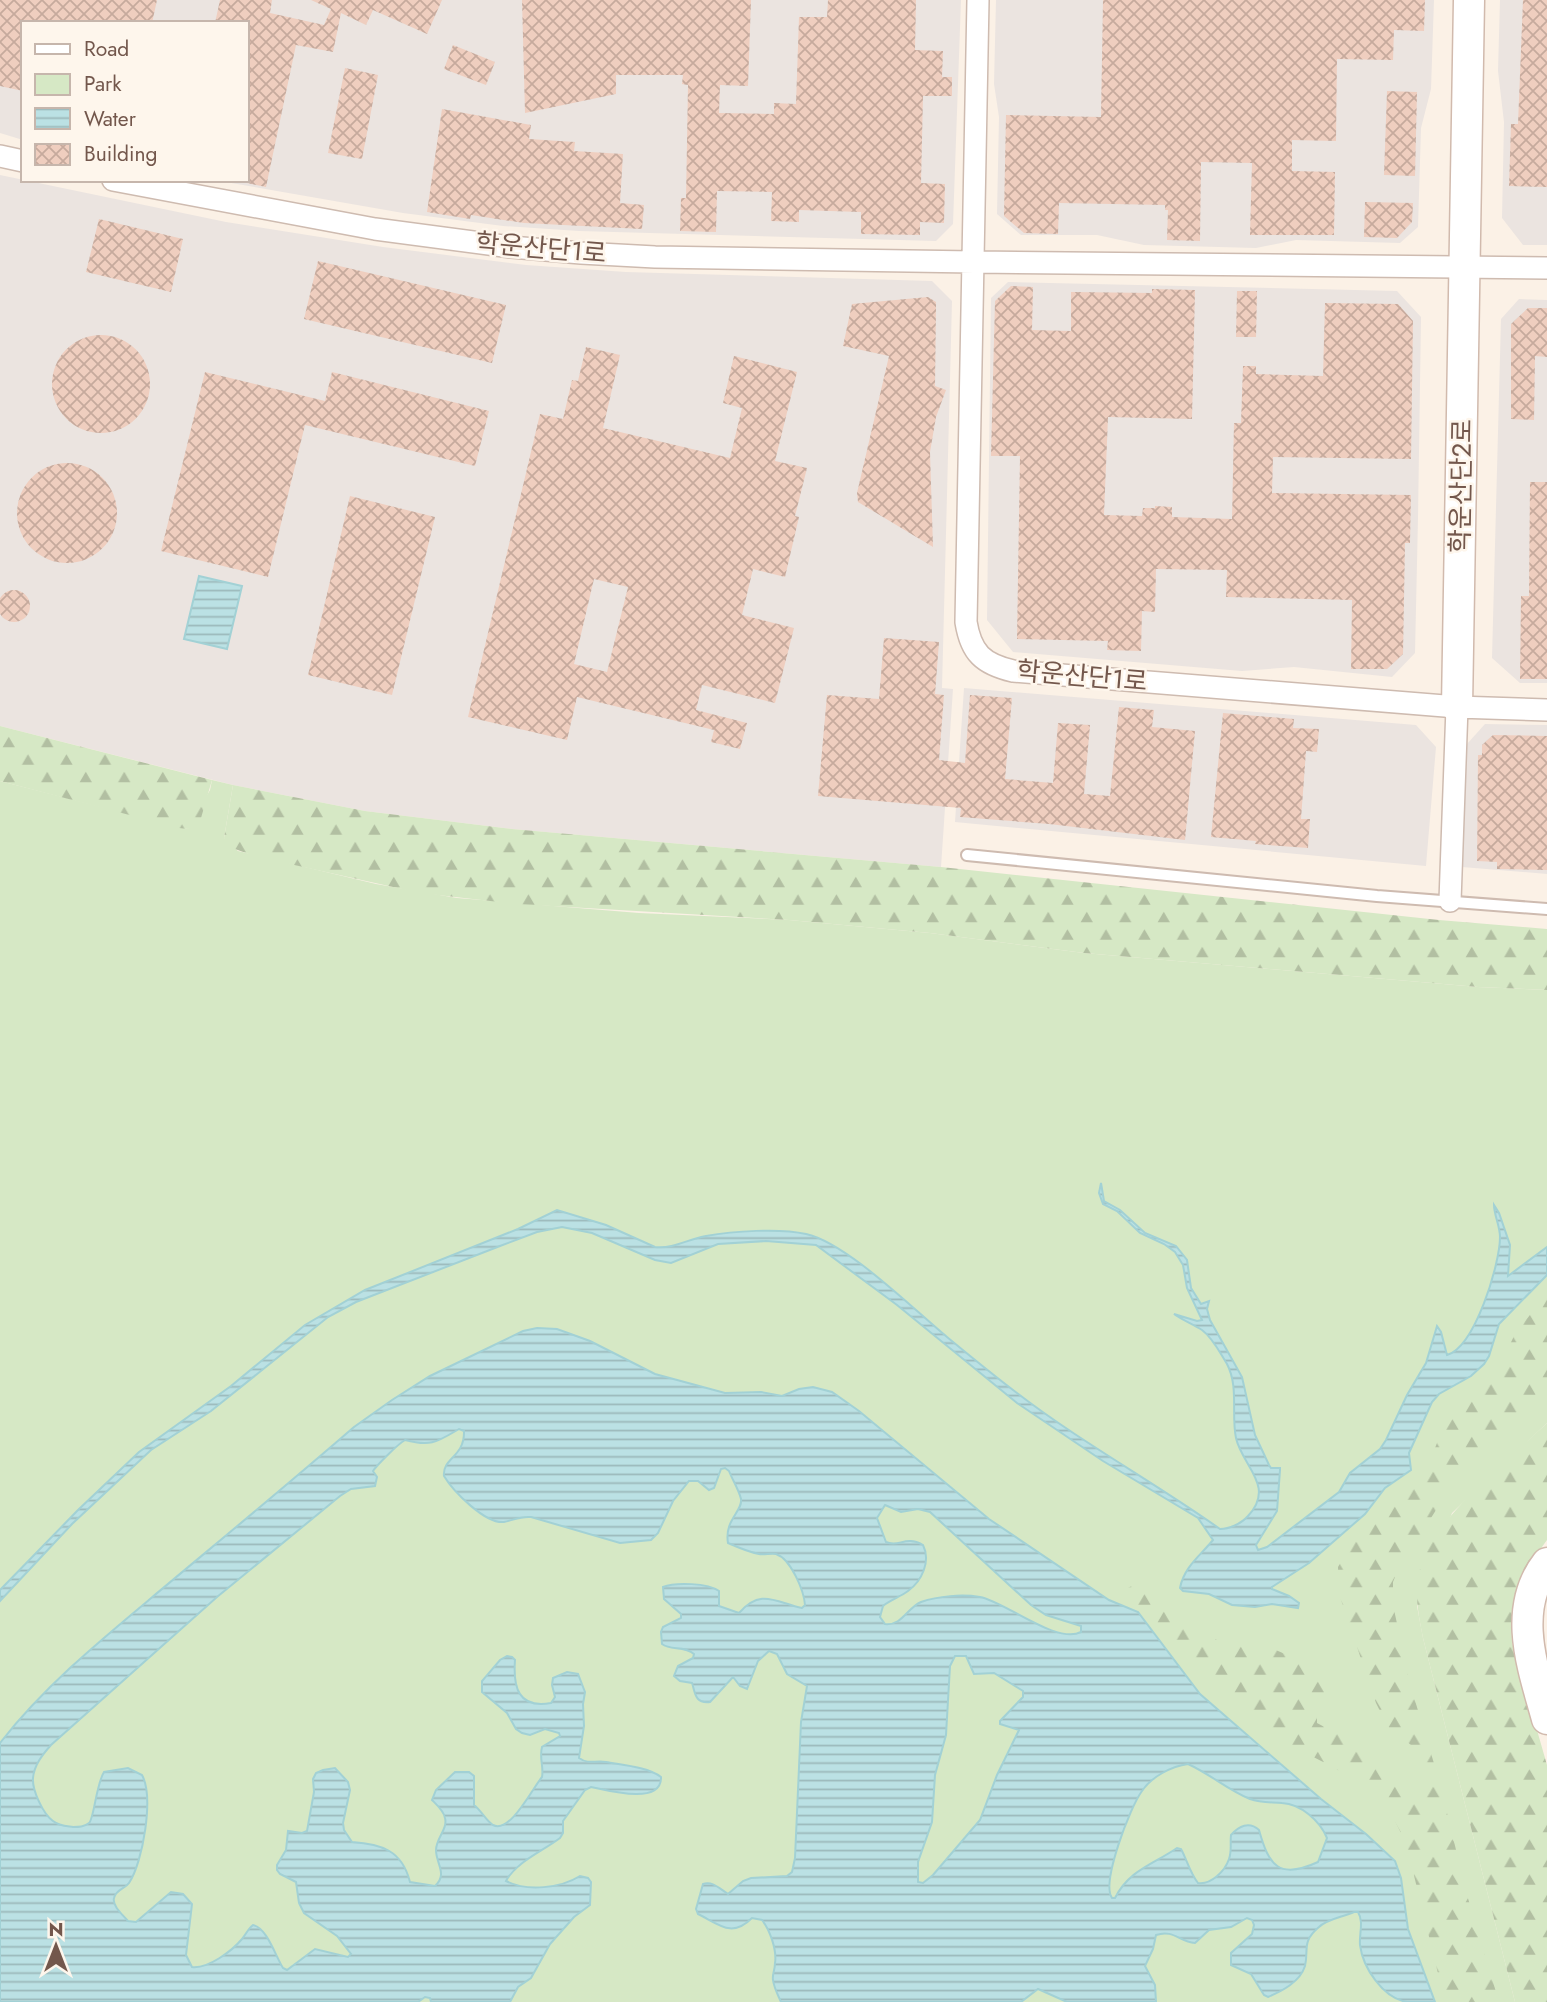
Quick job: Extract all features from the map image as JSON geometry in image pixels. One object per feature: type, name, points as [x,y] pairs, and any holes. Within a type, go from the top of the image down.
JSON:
[{"type":"street","name":"학운산단1로","points":[[978,0],[966,622],[973,648],[997,667],[1013,671],[1457,706]]},
{"type":"street","name":"학운산단2로","points":[[1450,901],[1457,706],[1469,0]]},
{"type":"street","points":[[0,156],[21,161]]},
{"type":"street","name":"학운산단1로","points":[[124,182],[375,229],[511,247],[655,257],[974,262]]},
{"type":"street","points":[[974,262],[1547,268]]},
{"type":"street","points":[[1457,706],[1547,710]]},
{"type":"street","points":[[1546,1568],[1529,1598],[1527,1628],[1528,1645],[1547,1718]]},
{"type":"lane","points":[[967,855],[1547,909]]},
{"type":"shaded area","points":[[0,0],[961,0],[953,224],[936,241],[579,231],[503,226],[403,213],[225,182],[248,182],[248,21],[21,21],[21,139],[0,133]]},
{"type":"shaded area","points":[[996,0],[1434,0],[1431,89],[1421,128],[1418,227],[1400,243],[1296,240],[1256,248],[1144,245],[1097,235],[1021,235],[997,214],[999,117],[994,84]]},
{"type":"shaded area","points":[[1500,0],[1547,0],[1547,245],[1523,245],[1502,218],[1504,122],[1498,71]]},
{"type":"shaded area","points":[[0,175],[21,179],[21,182],[34,182],[226,222],[383,247],[526,265],[626,272],[932,281],[952,301],[942,688],[953,689],[941,867],[512,829],[365,811],[233,785],[0,726]]},
{"type":"shaded area","points":[[1008,282],[1397,291],[1421,317],[1415,653],[1392,677],[1294,667],[1242,671],[1013,652],[987,620],[991,298]]},
{"type":"shaded area","points":[[1519,299],[1547,300],[1547,683],[1520,683],[1492,658],[1501,319]]},
{"type":"shaded area","points":[[964,688],[1416,725],[1436,747],[1426,866],[955,822]]},
{"type":"shaded area","points":[[1485,724],[1547,725],[1547,874],[1462,867],[1467,744]]},
{"type":"green space","points":[[0,726],[212,780],[201,818],[197,826],[179,828],[0,781]]},
{"type":"green space","points":[[212,780],[233,785],[224,838],[238,851],[376,884],[457,898],[639,913],[789,920],[930,933],[1084,953],[1478,987],[1547,990],[1547,1423],[1452,1513],[1417,1606],[1515,2002],[0,2002],[0,781],[188,829],[210,790]]},
{"type":"green space","points":[[233,785],[365,811],[512,829],[941,867],[1547,929],[1547,990],[1478,987],[1084,953],[930,933],[789,920],[517,904],[420,893],[254,856],[227,846],[224,838]]},
{"type":"green space","points":[[1547,1294],[1547,1384],[1465,1464],[1402,1560],[1393,1582],[1393,1605],[1410,1684],[1499,2002],[1445,2002],[1406,1843],[1392,1815],[1335,1768],[1262,1731],[1221,1685],[1143,1616],[1126,1596],[1128,1588],[1135,1584],[1221,1642],[1260,1643],[1285,1654],[1319,1677],[1329,1688],[1332,1701],[1317,1716],[1317,1723],[1362,1747],[1421,1795],[1425,1792],[1425,1782],[1418,1755],[1411,1745],[1388,1727],[1376,1703],[1339,1594],[1338,1567],[1351,1545],[1412,1490],[1425,1473],[1452,1413],[1464,1401],[1479,1392],[1496,1373],[1516,1332]]},
{"type":"green space","points":[[1547,1423],[1547,1540],[1517,1587],[1511,1621],[1512,1643],[1547,1765],[1547,2002],[1515,2002],[1423,1638],[1417,1589],[1426,1553],[1438,1532],[1472,1492]]},
{"type":"water","points":[[199,576],[242,586],[227,649],[184,639]]},
{"type":"water","points":[[1101,1183],[1104,1201],[1120,1210],[1145,1233],[1176,1246],[1187,1260],[1191,1288],[1201,1304],[1209,1301],[1207,1309],[1210,1320],[1242,1377],[1255,1435],[1271,1468],[1280,1468],[1277,1511],[1256,1545],[1258,1550],[1267,1547],[1339,1492],[1350,1473],[1380,1449],[1426,1363],[1437,1326],[1447,1355],[1457,1349],[1467,1337],[1484,1303],[1496,1266],[1500,1237],[1494,1205],[1510,1245],[1508,1276],[1547,1247],[1547,1275],[1499,1324],[1484,1364],[1471,1376],[1439,1394],[1432,1402],[1409,1453],[1411,1470],[1385,1488],[1365,1514],[1309,1563],[1272,1587],[1299,1603],[1298,1608],[1272,1604],[1255,1607],[1232,1605],[1209,1594],[1183,1591],[1180,1588],[1185,1574],[1213,1540],[1198,1518],[1103,1461],[1017,1403],[897,1305],[816,1245],[766,1241],[718,1244],[671,1263],[655,1260],[592,1233],[562,1227],[537,1232],[500,1246],[356,1302],[328,1317],[211,1411],[151,1450],[72,1524],[0,1601],[0,1590],[139,1452],[231,1386],[305,1325],[365,1290],[518,1229],[557,1210],[606,1225],[655,1247],[668,1247],[717,1234],[756,1231],[795,1232],[822,1240],[860,1263],[947,1337],[1042,1411],[1220,1529],[1231,1527],[1248,1516],[1259,1495],[1255,1476],[1236,1438],[1231,1373],[1206,1333],[1174,1314],[1202,1320],[1187,1288],[1183,1265],[1175,1252],[1140,1233],[1117,1211],[1103,1204],[1099,1193]]},
{"type":"water","points":[[537,1328],[557,1329],[590,1341],[655,1374],[725,1393],[761,1392],[782,1396],[813,1387],[832,1392],[859,1411],[989,1519],[1109,1600],[1138,1612],[1200,1694],[1395,1861],[1401,1878],[1408,1929],[1435,2002],[1407,2002],[1390,1995],[1382,1988],[1365,1963],[1360,1945],[1361,1920],[1358,1912],[1354,1912],[1326,1922],[1313,1932],[1308,1942],[1303,1972],[1285,1989],[1268,1997],[1251,1974],[1231,1965],[1231,1953],[1252,1934],[1254,1925],[1252,1920],[1247,1918],[1231,1927],[1209,1930],[1195,1943],[1172,1935],[1156,1935],[1145,1966],[1155,1985],[1156,2002],[1067,2002],[1038,1989],[1021,2002],[781,2002],[773,1980],[774,1946],[762,1920],[752,1918],[738,1927],[726,1928],[698,1914],[696,1909],[703,1884],[713,1885],[728,1894],[743,1881],[751,1878],[787,1876],[792,1872],[795,1858],[801,1722],[807,1686],[787,1674],[777,1654],[769,1651],[758,1661],[747,1689],[740,1686],[733,1677],[710,1702],[701,1701],[696,1696],[692,1683],[680,1681],[674,1676],[678,1666],[693,1658],[694,1654],[662,1644],[661,1632],[663,1627],[681,1618],[681,1614],[664,1599],[663,1587],[691,1584],[714,1588],[719,1591],[719,1606],[739,1613],[747,1605],[761,1599],[776,1600],[802,1608],[805,1605],[804,1599],[796,1576],[787,1562],[776,1554],[759,1554],[728,1543],[729,1528],[741,1499],[729,1471],[725,1468],[721,1469],[714,1488],[709,1490],[698,1481],[689,1481],[673,1501],[658,1533],[651,1540],[620,1543],[531,1517],[504,1522],[488,1518],[479,1512],[454,1490],[444,1476],[446,1465],[458,1452],[463,1440],[464,1431],[459,1429],[433,1442],[402,1442],[373,1471],[377,1477],[375,1486],[351,1489],[340,1496],[217,1597],[51,1745],[35,1769],[34,1789],[49,1818],[58,1824],[79,1827],[91,1820],[104,1772],[128,1768],[142,1775],[147,1813],[139,1860],[127,1885],[117,1893],[114,1901],[128,1921],[136,1922],[171,1892],[183,1894],[192,1904],[186,1955],[192,1967],[205,1965],[226,1954],[253,1925],[267,1936],[283,1968],[287,1970],[315,1949],[348,1957],[351,1954],[337,1936],[304,1913],[299,1903],[296,1882],[277,1870],[286,1850],[288,1831],[307,1831],[316,1773],[335,1768],[348,1782],[350,1790],[343,1823],[352,1842],[389,1851],[402,1863],[410,1882],[435,1886],[441,1877],[436,1855],[445,1822],[443,1813],[432,1800],[436,1790],[455,1772],[469,1772],[474,1776],[474,1805],[490,1823],[500,1826],[520,1809],[542,1777],[542,1747],[560,1736],[559,1733],[545,1729],[530,1735],[522,1733],[516,1729],[507,1713],[482,1692],[482,1681],[500,1660],[507,1656],[512,1657],[515,1660],[517,1687],[520,1694],[531,1703],[551,1703],[555,1697],[553,1678],[567,1672],[578,1674],[585,1692],[579,1758],[589,1762],[635,1767],[661,1777],[659,1786],[643,1794],[591,1787],[585,1790],[563,1821],[560,1838],[523,1862],[506,1881],[524,1887],[544,1887],[580,1876],[588,1878],[591,1882],[590,1905],[574,1917],[550,1944],[531,1978],[518,1987],[510,2002],[431,2002],[430,1998],[425,1997],[418,2002],[0,2002],[0,1743],[52,1685],[90,1650],[354,1427],[430,1376],[523,1331]],"holes":[[[885,1505],[901,1512],[918,1509],[930,1512],[1031,1605],[1046,1615],[1081,1626],[1081,1632],[1058,1633],[990,1600],[966,1596],[942,1597],[921,1602],[896,1622],[885,1624],[880,1617],[883,1606],[913,1587],[924,1570],[926,1558],[923,1545],[917,1542],[886,1542],[877,1518]],[[955,1656],[966,1656],[974,1674],[994,1673],[1023,1691],[1023,1697],[1000,1721],[1000,1724],[1019,1730],[997,1775],[980,1820],[923,1883],[918,1882],[918,1862],[932,1822],[935,1775],[946,1735],[950,1666]],[[1188,1764],[1250,1799],[1289,1804],[1303,1810],[1315,1820],[1327,1838],[1318,1862],[1294,1870],[1278,1866],[1267,1853],[1259,1830],[1244,1826],[1231,1835],[1227,1864],[1208,1882],[1198,1883],[1181,1849],[1177,1848],[1135,1874],[1115,1898],[1112,1898],[1110,1877],[1113,1862],[1137,1800],[1156,1777]]]},
{"type":"building","points":[[0,0],[157,0],[152,21],[21,21],[21,91],[0,86]]},
{"type":"building","points":[[220,0],[272,0],[270,13],[324,25],[331,9],[311,0],[442,0],[427,34],[373,10],[366,25],[341,13],[333,52],[296,45],[266,187],[247,183],[248,21],[215,21]]},
{"type":"building","points":[[522,0],[751,0],[748,86],[720,85],[719,113],[774,114],[774,103],[796,104],[799,17],[827,17],[828,0],[916,0],[915,50],[943,51],[942,77],[952,77],[952,96],[923,96],[921,183],[945,184],[944,223],[920,222],[920,235],[861,234],[861,212],[799,210],[799,222],[771,221],[772,192],[717,191],[716,232],[680,231],[681,198],[686,198],[688,85],[682,84],[683,75],[616,75],[616,94],[525,113]]},
{"type":"building","points":[[1103,0],[1425,0],[1424,31],[1394,30],[1393,60],[1337,59],[1336,141],[1292,140],[1292,171],[1335,172],[1334,235],[1250,235],[1252,163],[1201,162],[1200,241],[1167,240],[1168,210],[1165,210],[1165,205],[1059,203],[1058,234],[1024,233],[1004,216],[1006,115],[1101,117]]},
{"type":"building","points":[[1523,0],[1547,0],[1547,187],[1509,186],[1511,124],[1518,124]]},
{"type":"building","points":[[453,45],[495,62],[486,85],[444,69]]},
{"type":"building","points":[[345,68],[378,75],[362,159],[328,153]]},
{"type":"building","points":[[1387,91],[1417,92],[1415,176],[1384,175]]},
{"type":"building","points":[[442,109],[531,125],[529,139],[575,142],[574,151],[623,154],[620,203],[644,205],[642,229],[524,223],[471,215],[470,219],[427,212]]},
{"type":"building","points":[[1365,202],[1413,203],[1412,222],[1397,238],[1364,237]]},
{"type":"building","points":[[99,219],[183,239],[171,292],[86,272]]},
{"type":"building","points":[[318,261],[506,305],[492,363],[304,319]]},
{"type":"building","points":[[1011,286],[1033,287],[1032,330],[1071,331],[1071,292],[1152,293],[1152,289],[1195,290],[1192,419],[1108,417],[1104,515],[1142,516],[1143,508],[1155,506],[1172,507],[1172,517],[1232,519],[1234,423],[1241,423],[1243,366],[1256,366],[1256,374],[1323,376],[1325,303],[1398,304],[1413,321],[1411,459],[1273,457],[1272,493],[1411,495],[1410,543],[1405,543],[1403,654],[1387,669],[1351,669],[1352,600],[1226,597],[1227,570],[1156,569],[1155,612],[1142,611],[1141,651],[1107,650],[1108,641],[1017,639],[1020,456],[991,456],[995,301]]},
{"type":"building","points":[[1237,291],[1257,291],[1256,337],[1236,337]]},
{"type":"building","points":[[928,297],[936,302],[935,386],[946,390],[936,417],[930,452],[933,547],[858,502],[857,493],[889,356],[843,346],[852,304]]},
{"type":"building","points":[[1528,308],[1547,308],[1547,357],[1535,356],[1534,420],[1511,419],[1511,324]]},
{"type":"building","points":[[101,335],[120,339],[135,350],[146,365],[150,384],[146,403],[135,418],[120,429],[101,433],[82,429],[67,418],[56,403],[52,384],[56,365],[67,350],[82,339]]},
{"type":"building","points":[[586,347],[620,355],[603,428],[730,458],[742,408],[723,403],[734,356],[797,372],[775,461],[807,468],[795,516],[799,517],[785,577],[753,569],[742,615],[794,628],[775,703],[702,685],[696,710],[747,723],[740,749],[711,742],[714,730],[577,697],[567,740],[468,717],[540,414],[563,419],[572,380],[578,381]],"holes":[[[594,579],[628,587],[607,672],[574,664]]]},
{"type":"building","points":[[205,372],[325,401],[332,372],[489,411],[475,466],[305,425],[268,577],[161,551]]},
{"type":"building","points":[[67,463],[86,467],[102,478],[113,494],[117,513],[113,532],[102,548],[86,559],[67,563],[48,559],[32,548],[21,532],[17,513],[21,494],[32,478],[48,467]]},
{"type":"building","points":[[1530,482],[1547,482],[1547,679],[1520,679],[1521,596],[1529,596]]},
{"type":"building","points":[[350,496],[435,517],[392,695],[308,675]]},
{"type":"building","points":[[8,592],[20,592],[28,600],[28,612],[20,620],[8,620],[0,612],[0,600]]},
{"type":"building","points":[[884,638],[939,642],[935,694],[944,695],[939,760],[965,763],[970,695],[1012,698],[1005,779],[1053,783],[1058,723],[1090,725],[1084,794],[1110,796],[1119,707],[1154,710],[1152,727],[1195,731],[1185,840],[960,817],[961,808],[818,796],[827,695],[879,699]]},
{"type":"building","points":[[1223,713],[1294,719],[1293,728],[1319,729],[1317,752],[1306,751],[1301,819],[1310,819],[1308,848],[1211,837]]},
{"type":"building","points":[[1493,735],[1547,736],[1547,870],[1497,869],[1497,862],[1477,861],[1478,755],[1482,755],[1482,745]]}]
